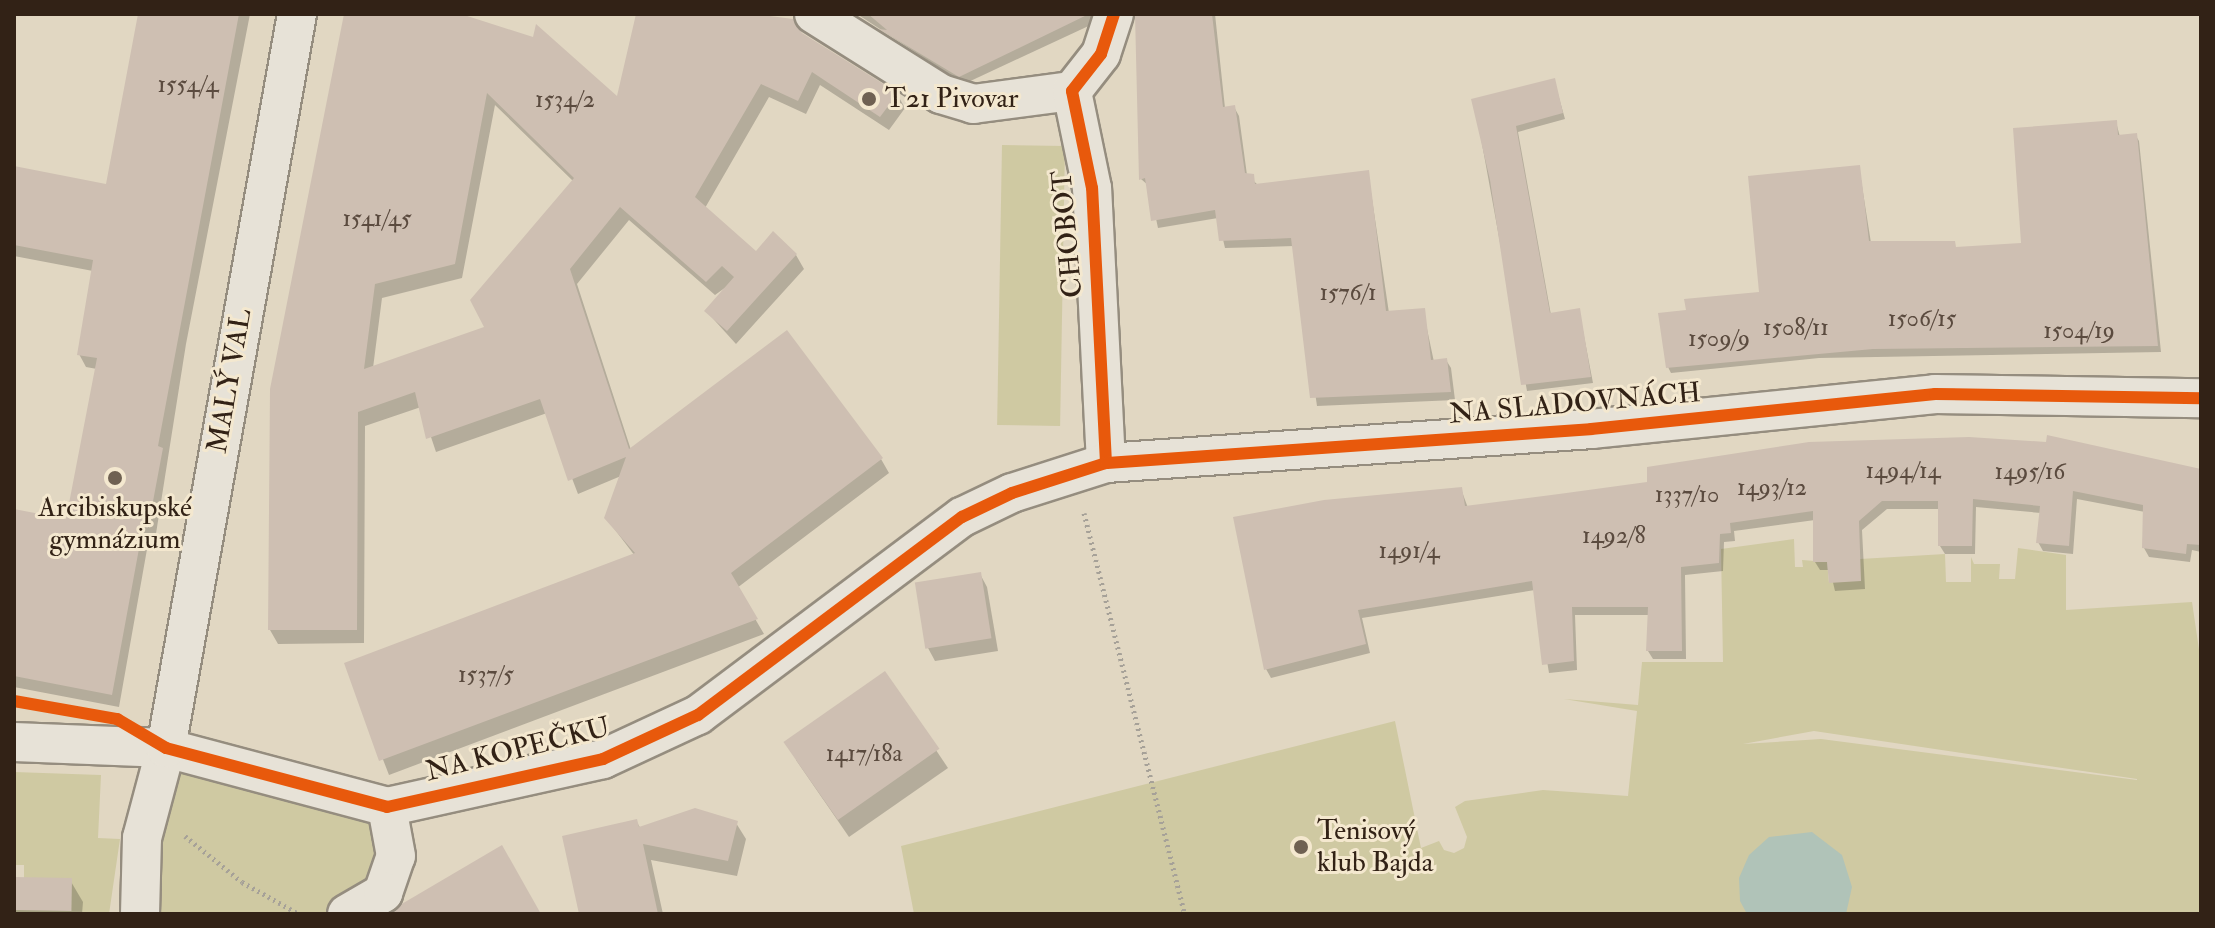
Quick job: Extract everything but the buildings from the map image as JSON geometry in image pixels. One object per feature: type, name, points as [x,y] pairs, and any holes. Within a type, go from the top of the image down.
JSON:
[{"type":"street","name":"MALÝ VAL","points":[[166,748],[297,14]]},
{"type":"street","points":[[814,14],[941,94],[973,104],[1072,91],[1101,54],[1114,14]]},
{"type":"street","name":"CHOBOT","points":[[1072,91],[1092,188],[1089,469]]},
{"type":"street","name":"NA SLADOVNÁCH","points":[[962,517],[1012,493],[1089,469],[1591,429],[1935,394],[2201,398]]},
{"type":"street","name":"NA KOPEČKU","points":[[14,742],[166,748],[387,807],[603,759],[698,715],[962,517]]},
{"type":"street","points":[[140,914],[142,838],[166,748]]},
{"type":"street","points":[[347,914],[383,893],[396,856],[387,807]]},
{"type":"path","points":[[1089,469],[1185,914]]},
{"type":"path","points":[[150,807],[242,882],[299,914]]},
{"type":"shaded area","points":[[1002,145],[1065,146],[1060,426],[997,425]]},
{"type":"shaded area","points":[[1794,539],[1795,567],[1803,567],[1802,560],[1827,562],[1829,583],[1860,559],[1945,554],[1946,582],[1971,582],[1971,557],[1974,564],[2000,564],[1999,579],[2015,579],[2018,548],[2066,555],[2066,610],[2192,602],[2201,663],[2201,914],[914,914],[901,846],[1395,721],[1421,848],[1439,841],[1444,850],[1454,853],[1464,848],[1467,837],[1455,807],[1465,801],[1543,790],[1628,796],[1637,711],[1564,699],[1638,705],[1642,662],[1723,662],[1721,549]],"holes":[[[1814,731],[2137,779],[1821,739],[1743,744]]]},
{"type":"shaded area","points":[[166,748],[387,807],[396,856],[347,914],[140,914]]},
{"type":"shaded area","points":[[14,772],[101,775],[98,838],[120,839],[109,914],[14,914],[14,910],[69,910],[72,879],[24,878],[24,865],[14,865]]},
{"type":"shaded area","points":[[1812,832],[1842,855],[1852,887],[1846,914],[1747,914],[1740,901],[1739,878],[1749,855],[1769,837]]},
{"type":"cycle path","points":[[1106,463],[1092,188],[1072,91],[1101,54],[1114,14]]},
{"type":"cycle path","points":[[14,701],[117,719],[166,748],[387,807],[603,759],[698,715],[962,517],[1012,493],[1106,463],[1591,429],[1935,394],[2201,398]]},
{"type":"place","name":"T21 Pivovar","points":[[869,99]]},
{"type":"place","name":"Arcibiskupské gymnázium","points":[[115,478]]},
{"type":"place","name":"Tenisový klub Bajda","points":[[1301,847]]}]
